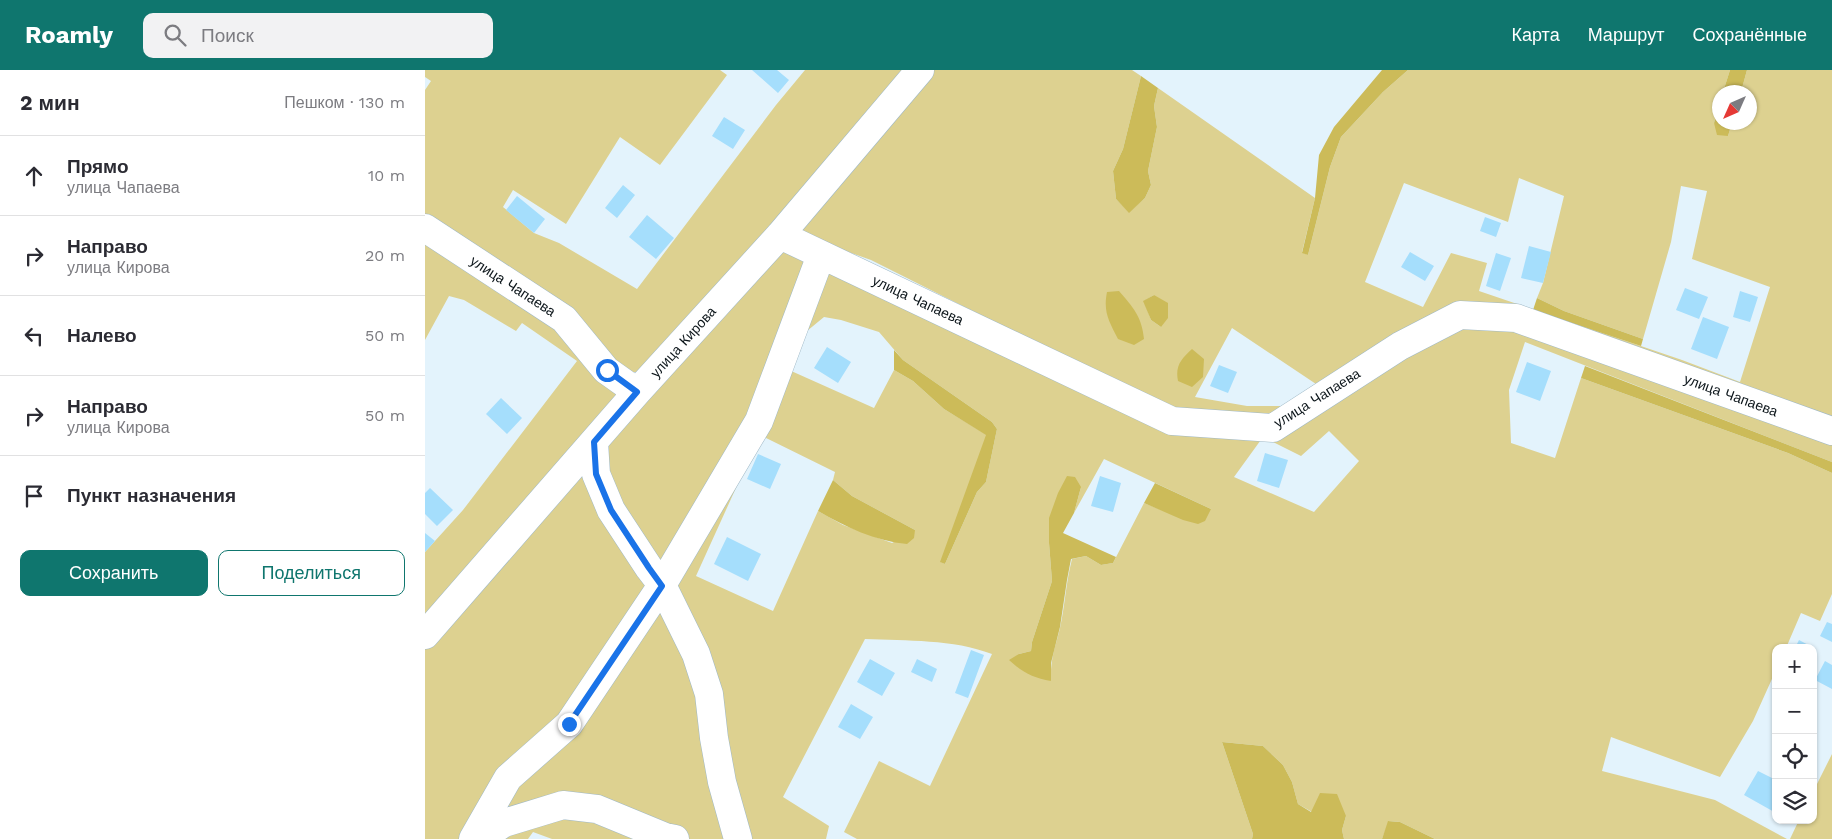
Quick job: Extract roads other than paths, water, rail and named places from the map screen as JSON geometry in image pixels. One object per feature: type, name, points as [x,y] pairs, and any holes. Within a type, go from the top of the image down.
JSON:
[{"type":"street","name":"улица Кирова","points":[[425,635],[637,392],[781,235],[920,70]]},
{"type":"street","name":"улица Чапаева","points":[[425,228],[564,319],[607,370],[637,392]]},
{"type":"street","name":"улица Чапаева","points":[[781,235],[1172,421],[1273,428],[1400,346],[1460,315],[1516,318],[1832,431]]},
{"type":"street","points":[[473,839],[507,778],[569,724],[662,586],[759,421],[821,254]]},
{"type":"street","points":[[594,442],[596,474],[611,510],[662,586],[696,654],[709,694],[722,782],[738,839]]},
{"type":"street","points":[[480,839],[504,822],[563,805],[597,809],[665,837],[675,839]]}]
